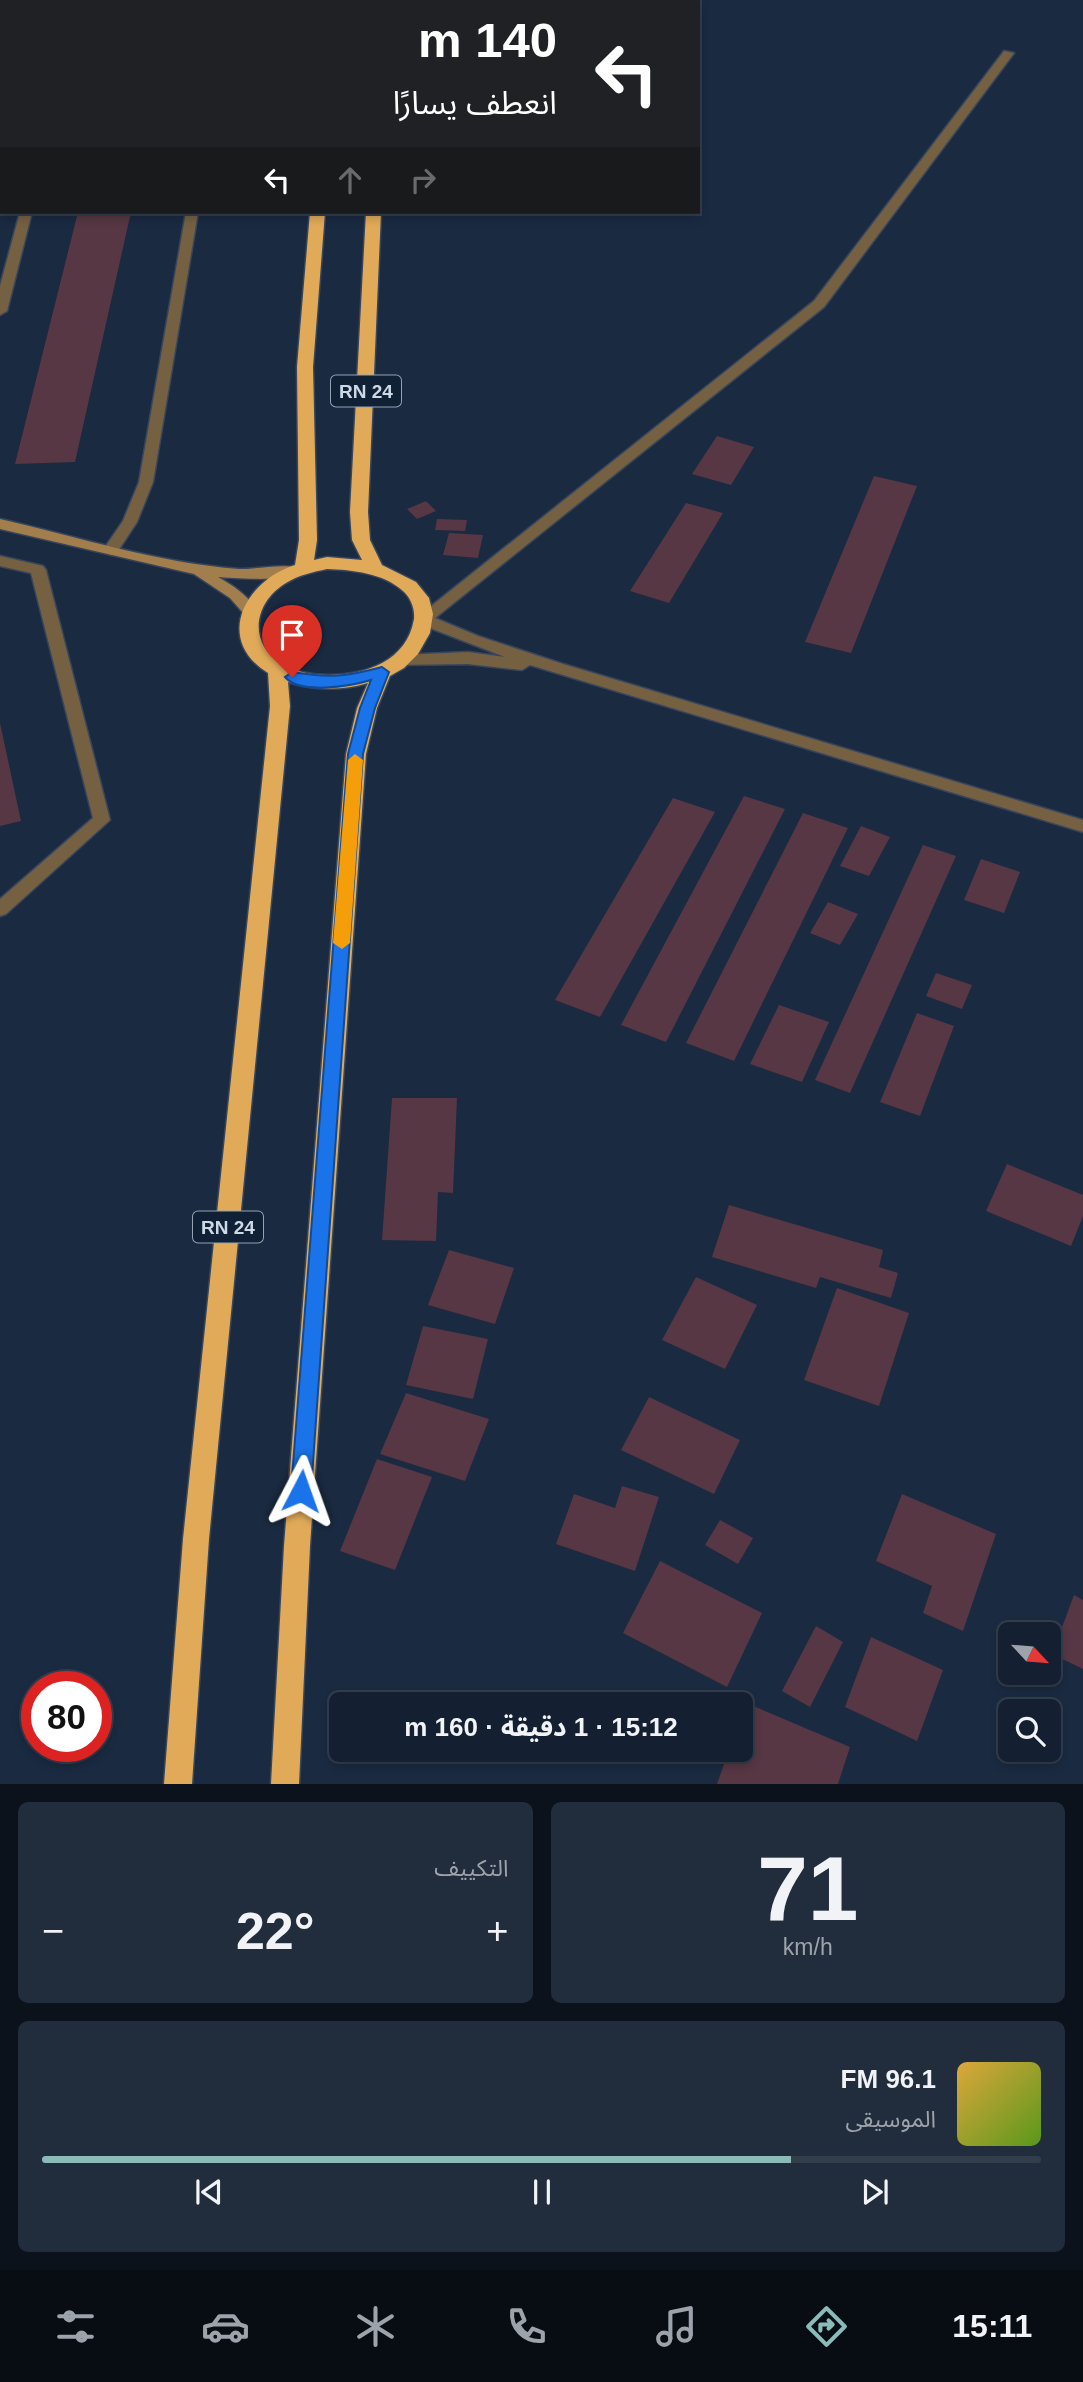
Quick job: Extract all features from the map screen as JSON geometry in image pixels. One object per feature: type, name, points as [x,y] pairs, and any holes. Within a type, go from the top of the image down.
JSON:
[{"type":"highway","name":"RN 24","points":[[299,570],[308,540],[305,367],[317,214]]},
{"type":"highway","name":"RN 24","points":[[374,214],[359,513],[361,540],[374,567]]},
{"type":"highway","points":[[285,1783],[297,1546],[356,754],[367,708],[391,666],[421,634],[424,619],[420,603],[410,588],[395,575],[374,567],[351,563],[327,563],[299,570],[266,588],[250,611],[247,628],[251,644],[261,659],[277,671],[292,677],[328,683],[356,680],[391,666]]},
{"type":"highway","name":"RN 24","points":[[178,1783],[196,1539],[279,720],[277,671]]},
{"type":"street","points":[[1008,54],[819,304],[424,619],[472,640],[556,668],[1083,826]]},
{"type":"street","points":[[0,311],[25,214]]},
{"type":"street","points":[[111,550],[130,522],[146,482],[192,214]]},
{"type":"street","points":[[0,524],[192,569],[242,574],[299,570]]},
{"type":"street","points":[[0,561],[38,570],[102,820],[0,909]]},
{"type":"street","points":[[192,569],[235,594],[250,611]]},
{"type":"street","points":[[391,666],[468,658],[556,668]]},
{"type":"building","points":[[78,214],[131,214],[75,462],[15,464]]},
{"type":"building","points":[[717,436],[754,447],[731,485],[692,474]]},
{"type":"building","points":[[874,476],[917,486],[851,653],[805,642]]},
{"type":"building","points":[[426,501],[436,511],[417,519],[407,509]]},
{"type":"building","points":[[686,503],[723,513],[669,603],[630,591]]},
{"type":"building","points":[[437,519],[467,520],[465,531],[435,530]]},
{"type":"building","points":[[449,533],[483,535],[478,558],[443,555]]},
{"type":"building","points":[[0,723],[21,821],[0,826]]},
{"type":"building","points":[[744,796],[785,809],[666,1042],[621,1025]]},
{"type":"building","points":[[673,798],[715,812],[600,1017],[555,1000]]},
{"type":"building","points":[[803,813],[848,828],[734,1061],[686,1043]]},
{"type":"building","points":[[861,826],[890,837],[869,876],[840,866]]},
{"type":"building","points":[[923,845],[956,856],[850,1093],[815,1080]]},
{"type":"building","points":[[981,859],[1020,872],[1004,913],[964,900]]},
{"type":"building","points":[[828,902],[858,914],[840,945],[810,933]]},
{"type":"building","points":[[936,973],[972,985],[962,1009],[926,996]]},
{"type":"building","points":[[779,1005],[829,1022],[802,1082],[750,1064]]},
{"type":"building","points":[[917,1013],[954,1026],[920,1116],[880,1102]]},
{"type":"building","points":[[392,1098],[457,1098],[453,1193],[438,1192],[436,1241],[382,1240]]},
{"type":"building","points":[[1007,1164],[1083,1195],[1083,1216],[1071,1246],[986,1211]]},
{"type":"building","points":[[729,1205],[883,1250],[879,1267],[898,1273],[891,1298],[820,1277],[816,1288],[712,1257]]},
{"type":"building","points":[[449,1250],[514,1268],[495,1324],[428,1305]]},
{"type":"building","points":[[696,1277],[757,1305],[725,1369],[662,1340]]},
{"type":"building","points":[[837,1288],[909,1313],[879,1406],[804,1380]]},
{"type":"building","points":[[423,1326],[488,1339],[473,1399],[406,1385]]},
{"type":"building","points":[[406,1393],[489,1419],[465,1481],[380,1454]]},
{"type":"building","points":[[649,1397],[740,1440],[714,1494],[621,1450]]},
{"type":"building","points":[[377,1459],[432,1477],[395,1570],[340,1551]]},
{"type":"building","points":[[622,1486],[659,1497],[635,1571],[556,1544],[574,1494],[615,1508]]},
{"type":"building","points":[[902,1494],[996,1534],[963,1631],[923,1613],[932,1586],[876,1561]]},
{"type":"building","points":[[720,1520],[753,1538],[738,1564],[705,1545]]},
{"type":"building","points":[[660,1561],[762,1613],[727,1687],[623,1633]]},
{"type":"building","points":[[1074,1595],[1083,1600],[1083,1669],[1061,1658],[1061,1630]]},
{"type":"building","points":[[816,1626],[843,1642],[810,1707],[782,1691]]},
{"type":"building","points":[[871,1637],[943,1670],[917,1741],[845,1707]]},
{"type":"building","points":[[753,1706],[850,1747],[838,1784],[717,1784],[725,1762],[753,1762]]},
{"type":"slow traffic","points":[[342,943],[355,760]]},
{"type":"route","points":[[292,677],[328,683],[347,682],[382,672],[367,708],[356,754],[301,1491]]}]
